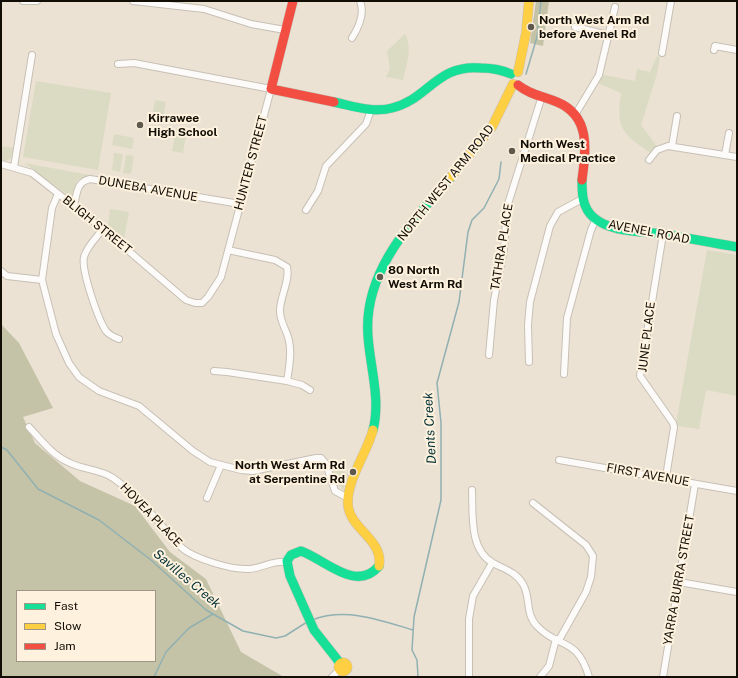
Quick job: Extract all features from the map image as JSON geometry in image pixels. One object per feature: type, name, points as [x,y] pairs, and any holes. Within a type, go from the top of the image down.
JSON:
[{"type":"street","points":[[23,1],[37,1]]},
{"type":"street","points":[[133,1],[204,9],[251,24],[286,30]]},
{"type":"street","name":"HUNTER STREET","points":[[186,300],[199,304],[208,297],[221,277],[293,1]]},
{"type":"street","points":[[352,38],[359,28],[360,1]]},
{"type":"street","points":[[529,1],[526,33],[514,73],[510,79],[530,94],[561,102],[576,116],[585,134],[586,143],[582,199],[558,212],[550,226],[530,302],[528,325],[529,362]]},
{"type":"street","points":[[662,53],[670,1]]},
{"type":"street","points":[[576,116],[599,75],[615,7]]},
{"type":"street","points":[[575,26],[608,35]]},
{"type":"street","points":[[713,46],[737,50]]},
{"type":"street","points":[[14,167],[32,55]]},
{"type":"street","points":[[118,64],[134,63],[371,110],[387,109],[404,103],[434,80],[453,69],[478,67],[514,73]]},
{"type":"street","name":"NORTH WEST ARM ROAD","points":[[348,498],[372,437],[375,423],[376,395],[367,324],[369,304],[374,284],[392,251],[420,211],[484,139],[516,84]]},
{"type":"street","name":"TATHRA PLACE","points":[[489,355],[494,300],[504,249],[507,207],[542,96]]},
{"type":"street","points":[[306,210],[318,191],[326,166],[366,124],[371,110]]},
{"type":"street","points":[[672,146],[677,116]]},
{"type":"street","points":[[725,155],[729,133]]},
{"type":"street","points":[[649,160],[662,147],[672,146],[737,157]]},
{"type":"street","name":"BLIGH STREET","points":[[1,164],[32,174],[103,229],[186,300]]},
{"type":"street","name":"DUNEBA AVENUE","points":[[74,206],[79,185],[85,180],[90,179],[240,204]]},
{"type":"street","points":[[58,194],[52,208],[42,280],[56,334],[69,363],[79,376],[98,391],[139,406],[200,456],[220,465],[253,471],[321,458],[326,464],[335,491],[348,498],[348,508],[352,518],[380,552],[381,559],[376,570],[368,575],[359,576],[337,570],[311,554],[301,551],[290,555],[286,562],[287,570],[310,626],[319,640],[342,668],[353,677]]},
{"type":"street","name":"AVENEL ROAD","points":[[582,199],[586,208],[596,219],[603,223],[630,230],[663,234],[737,247]]},
{"type":"street","points":[[564,374],[567,318],[591,230],[596,219]]},
{"type":"street","points":[[103,229],[87,249],[84,256],[83,268],[103,326],[110,336],[119,339]]},
{"type":"street","name":"JUNE PLACE","points":[[663,234],[640,376],[673,423],[674,427],[666,477]]},
{"type":"street","points":[[228,250],[275,260],[287,267],[288,274],[280,310],[281,322],[289,339],[290,346],[287,381]]},
{"type":"street","points":[[1,271],[7,276],[42,280]]},
{"type":"street","points":[[214,371],[287,381],[302,385],[310,390]]},
{"type":"street","name":"HOVEA PLACE","points":[[29,427],[54,453],[63,459],[75,465],[106,474],[121,484],[182,548],[192,556],[245,569],[278,562],[286,562]]},
{"type":"street","name":"FIRST AVENUE","points":[[559,460],[666,477],[695,484],[737,491]]},
{"type":"street","points":[[207,498],[220,465]]},
{"type":"street","name":"YARRA BURRA STREET","points":[[663,677],[695,484]]},
{"type":"street","points":[[472,490],[476,540],[483,554],[492,562],[519,578],[526,590],[528,610],[532,620],[541,630],[570,646],[581,657],[589,677]]},
{"type":"street","points":[[533,503],[586,544],[593,556],[591,577],[586,592],[558,640],[549,666],[540,677]]},
{"type":"street","points":[[469,677],[469,620],[473,596],[492,562]]},
{"type":"street","points":[[679,582],[737,592]]},
{"type":"street","points":[[332,677],[342,668]]},
{"type":"green space","points":[[536,1],[549,1],[543,46],[530,43]]},
{"type":"green space","points":[[405,34],[409,51],[403,80],[386,77],[390,68],[387,51]]},
{"type":"green space","points":[[657,56],[660,58],[657,74],[641,125],[659,149],[653,155],[635,142],[624,130],[619,116],[621,93],[595,82],[599,74],[635,81],[637,69],[650,72]]},
{"type":"green space","points":[[36,81],[111,93],[98,170],[23,157]]},
{"type":"green space","points":[[155,100],[166,102],[162,125],[151,122]]},
{"type":"green space","points":[[176,128],[187,130],[183,153],[172,151]]},
{"type":"green space","points":[[114,134],[134,138],[132,149],[112,145]]},
{"type":"green space","points":[[1,146],[14,148],[11,158],[6,161],[1,160]]},
{"type":"green space","points":[[114,153],[123,154],[120,172],[112,170]]},
{"type":"green space","points":[[126,155],[134,156],[131,174],[123,173]]},
{"type":"green space","points":[[24,163],[90,175],[77,180],[71,197]]},
{"type":"green space","points":[[110,209],[129,212],[123,245],[107,232]]},
{"type":"green space","points":[[707,250],[737,255],[737,396],[706,390],[699,429],[677,426],[676,423]]},
{"type":"green space","points":[[1,324],[19,343],[53,408],[23,417],[35,443],[80,481],[135,506],[170,552],[206,579],[241,652],[284,677],[1,677]]},
{"type":"green space","points":[[331,467],[342,469],[348,474],[343,490],[336,481]]},
{"type":"waterway","name":"Dents Creek","points":[[526,74],[537,37],[541,1]]},
{"type":"waterway","name":"Dents Creek","points":[[418,677],[417,660],[412,650],[414,617],[441,500],[441,423],[437,383],[459,302],[468,232],[472,220],[484,208],[499,179],[501,162]]},
{"type":"waterway","name":"Savilles Creek","points":[[1,447],[7,450],[38,489],[99,520],[151,560],[206,610],[243,631],[276,638],[285,636],[307,622]]},
{"type":"waterway","points":[[154,677],[166,652],[189,628],[213,614]]},
{"type":"waterway","name":"Savilles Creek","points":[[312,620],[325,616],[337,615],[363,616],[413,630]]},
{"type":"traffic: fast","points":[[334,102],[378,110],[392,108],[405,104],[453,71],[466,68],[485,68],[500,70],[511,74]]},
{"type":"traffic: fast","points":[[373,430],[376,407],[368,336],[368,312],[373,290],[382,269],[406,230],[451,177]]},
{"type":"traffic: fast","points":[[582,180],[583,195],[589,213],[600,222],[609,226],[618,229],[664,234],[737,247]]},
{"type":"traffic: fast","points":[[340,663],[314,630],[290,576],[287,561],[291,555],[301,551],[341,572],[361,576],[370,573],[379,566]]},
{"type":"traffic: slow","points":[[518,72],[526,33],[529,1]]},
{"type":"traffic: slow","points":[[451,177],[492,127],[513,84]]},
{"type":"traffic: slow","points":[[373,430],[353,477],[348,496],[348,505],[354,521],[377,549],[379,566]]},
{"type":"traffic: slow","points":[[343,662],[348,667],[343,672],[338,667],[343,662]]},
{"type":"traffic: jam","points":[[293,1],[271,89],[334,102]]},
{"type":"traffic: jam","points":[[518,85],[532,93],[557,102],[568,108],[576,116],[584,135],[585,157],[582,180]]},
{"type":"place","name":"North West Arm Rd before Avenel Rd","points":[[531,27]]},
{"type":"place","name":"Kirrawee High School","points":[[140,125]]},
{"type":"place","name":"North West Medical Practice","points":[[512,151]]},
{"type":"place","name":"80 North West Arm Rd","points":[[380,277]]},
{"type":"place","name":"North West Arm Rd at Serpentine Rd","points":[[353,472]]}]
